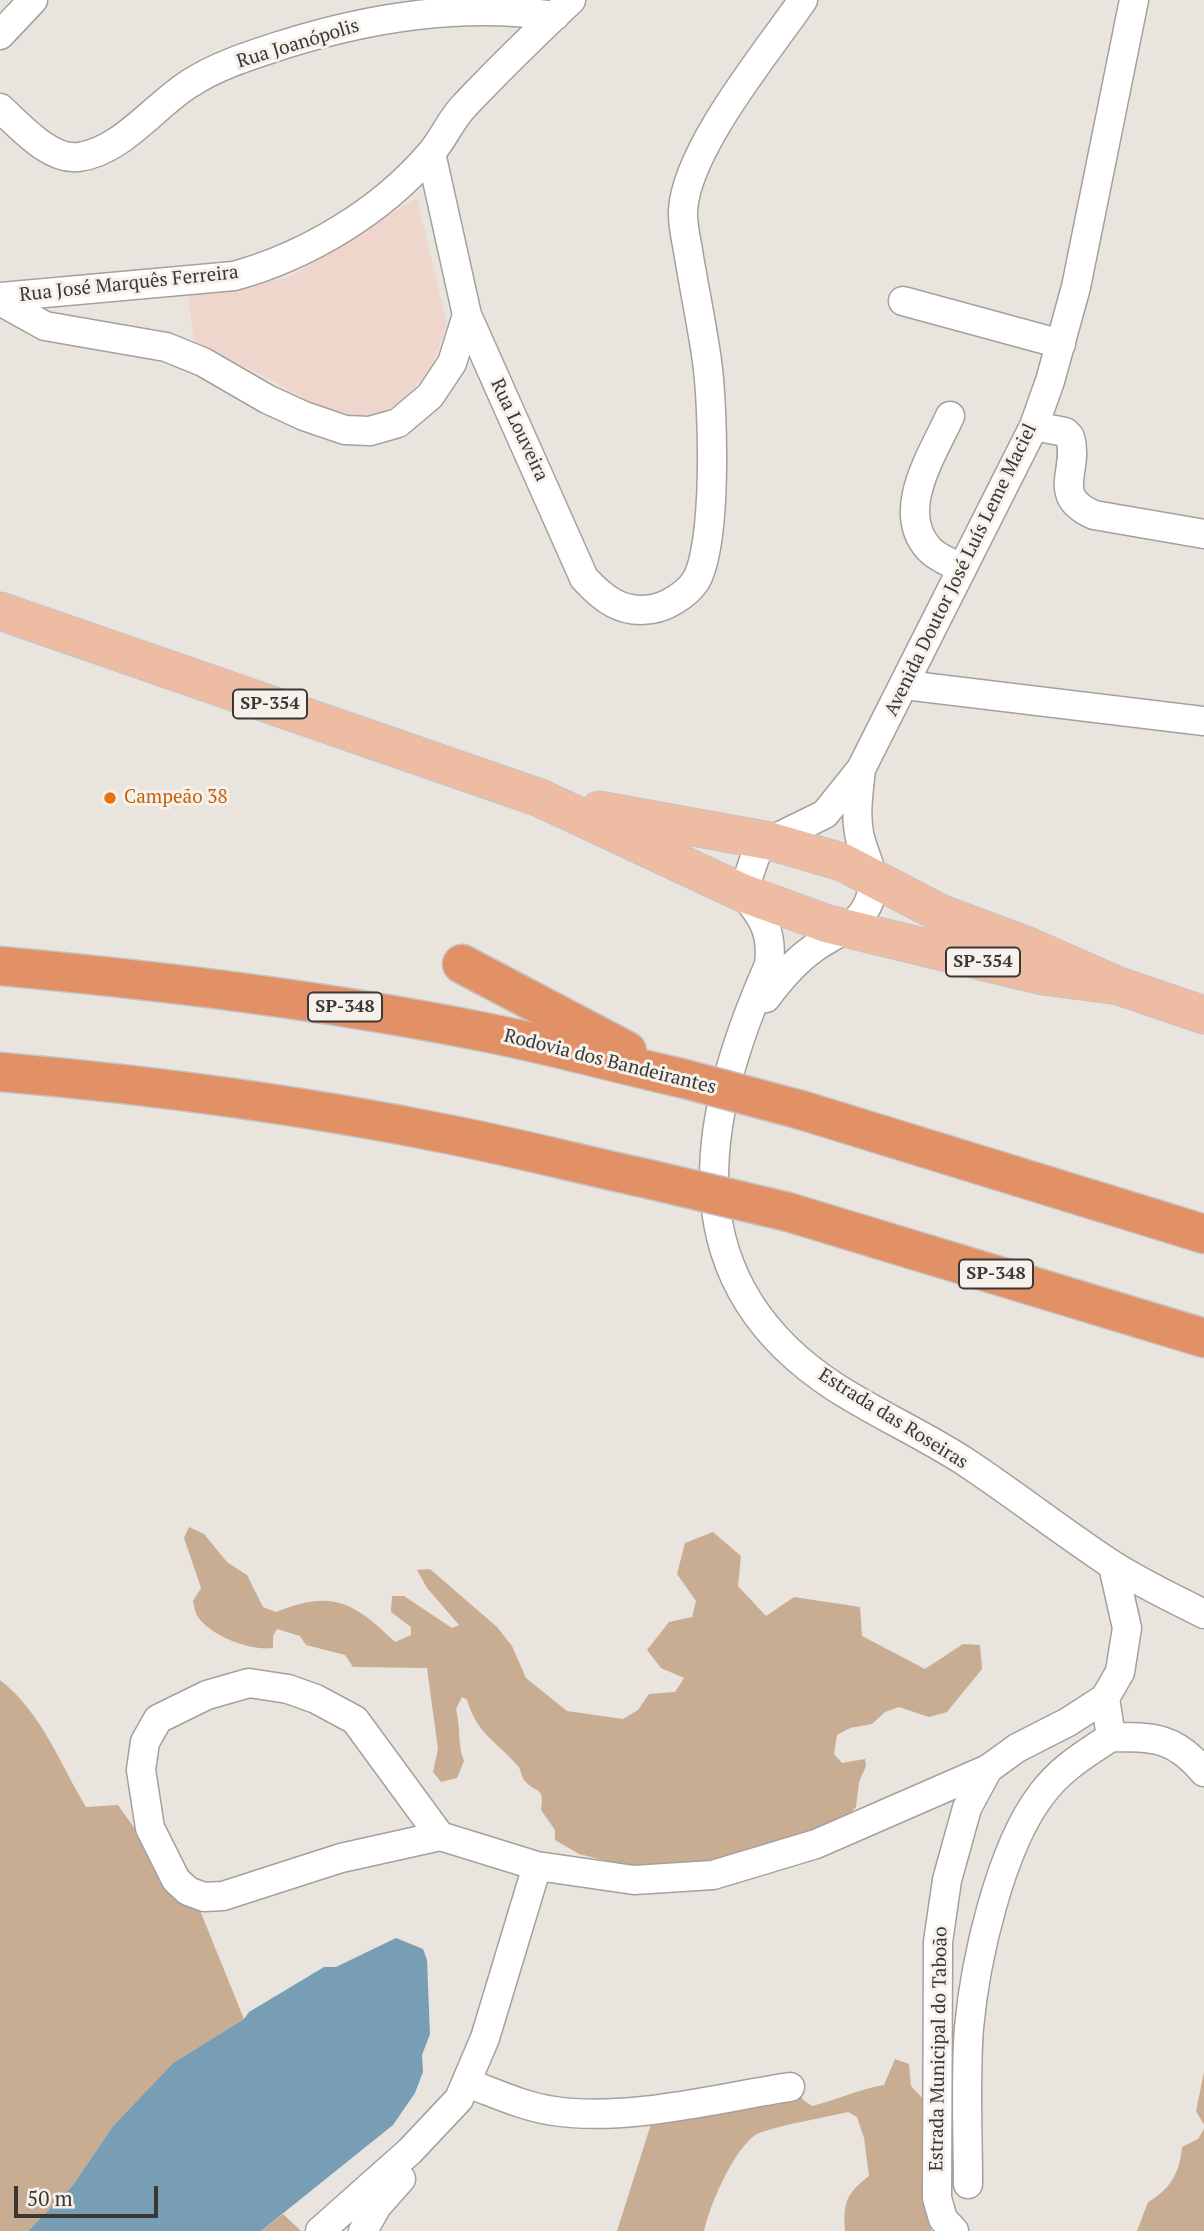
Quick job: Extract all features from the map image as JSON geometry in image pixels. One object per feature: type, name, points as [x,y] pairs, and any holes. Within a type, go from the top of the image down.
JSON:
[{"type":"highway","points":[[462,964],[681,1078]]},
{"type":"highway","name":"Rodovia dos Bandeirantes","points":[[0,966],[251,992],[485,1032],[681,1078],[802,1110],[1204,1234]]},
{"type":"highway","name":"SP-348","points":[[0,1072],[116,1082],[276,1103],[454,1135],[788,1212],[1204,1338]]},
{"type":"main road","name":"SP-354","points":[[0,611],[540,797],[743,892],[849,929],[1044,976],[1119,986]]},
{"type":"main road","name":"SP-354","points":[[540,797],[770,841],[842,862],[942,914],[1028,946],[1119,986],[1204,1015]]},
{"type":"street","points":[[0,35],[33,0]]},
{"type":"street","name":"Rua Louveira","points":[[432,153],[467,315],[584,578],[614,605],[636,612],[665,607],[695,583],[702,564],[708,526],[711,404],[683,209],[695,169],[715,126],[803,0]]},
{"type":"street","name":"Avenida Doutor José Luís Leme Maciel","points":[[770,841],[825,814],[861,769],[1034,426],[1061,344],[1089,231],[1134,0]]},
{"type":"street","name":"Rua Joanópolis","points":[[0,108],[55,154],[77,158],[97,151],[122,137],[190,82],[251,55],[327,31],[405,15],[563,8]]},
{"type":"street","name":"Rua José Marquês Ferreira","points":[[0,299],[234,276],[260,269],[352,222],[393,191],[432,153],[462,108],[563,8]]},
{"type":"street","points":[[0,299],[45,326],[166,347],[203,362],[267,400],[304,416],[345,430],[370,431],[398,423],[430,396],[452,363],[467,315]]},
{"type":"street","points":[[903,301],[1061,344]]},
{"type":"street","points":[[950,416],[916,493],[915,514],[920,535],[930,550],[962,569]]},
{"type":"street","points":[[1034,426],[1065,432],[1070,437],[1068,491],[1080,509],[1094,515],[1204,534]]},
{"type":"street","points":[[905,685],[1204,721]]},
{"type":"street","name":"Avenida Doutor José Luís Leme Maciel","points":[[861,769],[856,812],[859,836],[873,876]]},
{"type":"street","points":[[743,892],[756,854],[770,841]]},
{"type":"street","points":[[849,929],[868,906],[873,876]]},
{"type":"street","name":"Estrada das Roseiras","points":[[743,892],[763,917],[771,946],[769,965],[746,1026],[718,1115],[712,1176],[722,1245],[738,1289],[761,1320],[794,1355],[834,1386],[962,1460],[1113,1566],[1204,1614]]},
{"type":"street","name":"Estrada das Roseiras","points":[[746,1026],[785,972],[814,948],[849,929]]},
{"type":"street","name":"Estrada Municipal do Taboão","points":[[954,2231],[943,2219],[937,2198],[938,1942],[947,1880],[967,1808],[988,1769],[1017,1748],[1068,1722],[1105,1698],[1120,1672],[1128,1629],[1113,1566]]},
{"type":"street","points":[[440,1836],[355,1720],[316,1699],[288,1689],[249,1684],[207,1695],[158,1719],[145,1742],[141,1770],[150,1828],[176,1880],[188,1891],[204,1897],[223,1896],[341,1858],[440,1836],[537,1866],[634,1880],[713,1875],[816,1844],[988,1769]]},
{"type":"street","points":[[1105,1698],[1111,1737]]},
{"type":"street","points":[[968,2184],[969,2029],[980,1964],[999,1884],[1022,1827],[1041,1795],[1066,1767],[1111,1737],[1150,1737],[1170,1742],[1188,1754],[1204,1772]]},
{"type":"street","points":[[320,2231],[419,2143],[459,2099],[485,2038],[537,1866]]},
{"type":"street","points":[[467,2083],[533,2107],[583,2113],[636,2111],[790,2087]]},
{"type":"street","points":[[363,2231],[377,2206],[409,2171],[419,2143]]},
{"type":"shaded area","points":[[417,198],[447,324],[430,372],[400,402],[380,414],[341,416],[322,410],[277,383],[194,341],[188,296],[287,278]]},
{"type":"shaded area","points":[[189,1527],[204,1534],[227,1562],[247,1575],[263,1607],[276,1612],[312,1601],[341,1603],[367,1617],[395,1642],[411,1635],[411,1627],[391,1612],[392,1596],[404,1596],[452,1628],[459,1625],[427,1588],[417,1570],[430,1569],[497,1627],[512,1646],[526,1678],[567,1711],[623,1719],[638,1710],[649,1694],[675,1692],[684,1678],[661,1668],[647,1650],[669,1622],[692,1617],[696,1601],[677,1574],[685,1543],[713,1532],[741,1556],[738,1586],[766,1616],[794,1597],[860,1607],[862,1636],[925,1669],[963,1644],[980,1645],[982,1669],[947,1712],[929,1717],[899,1707],[885,1712],[872,1724],[850,1728],[837,1735],[834,1754],[842,1763],[865,1759],[866,1766],[859,1782],[856,1807],[838,1826],[735,1860],[634,1868],[579,1854],[555,1840],[555,1830],[541,1810],[540,1793],[524,1780],[518,1767],[482,1729],[467,1700],[462,1697],[456,1709],[464,1761],[457,1778],[441,1782],[433,1772],[438,1749],[427,1668],[353,1667],[345,1655],[306,1645],[300,1636],[277,1629],[273,1636],[273,1648],[264,1648],[232,1641],[204,1624],[196,1613],[193,1601],[201,1588],[184,1538]]},
{"type":"shaded area","points":[[0,1680],[15,1693],[39,1723],[86,1807],[118,1805],[181,1894],[199,1908],[244,2019],[173,2063],[113,2126],[73,2185],[28,2231],[0,2231]]},
{"type":"shaded area","points":[[895,2059],[909,2064],[911,2086],[926,2102],[931,2231],[845,2231],[848,2199],[855,2188],[869,2176],[864,2138],[857,2117],[848,2112],[784,2126],[754,2136],[738,2154],[723,2180],[704,2231],[617,2231],[651,2124],[801,2087],[802,2099],[812,2106],[821,2104],[884,2085]]},
{"type":"shaded area","points":[[1204,2072],[1204,2125],[1196,2111]]},
{"type":"shaded area","points":[[1204,2129],[1204,2231],[1137,2231],[1148,2202],[1162,2192],[1173,2179],[1182,2147],[1198,2139]]},
{"type":"shaded area","points":[[283,2214],[301,2231],[261,2231]]},
{"type":"water","points":[[396,1938],[423,1949],[427,1960],[430,2034],[422,2055],[423,2072],[415,2093],[393,2125],[261,2231],[28,2231],[73,2185],[113,2126],[173,2063],[244,2019],[249,2012],[324,1967],[336,1967]]},
{"type":"place","name":"Campeão 38","points":[[110,798]]}]
